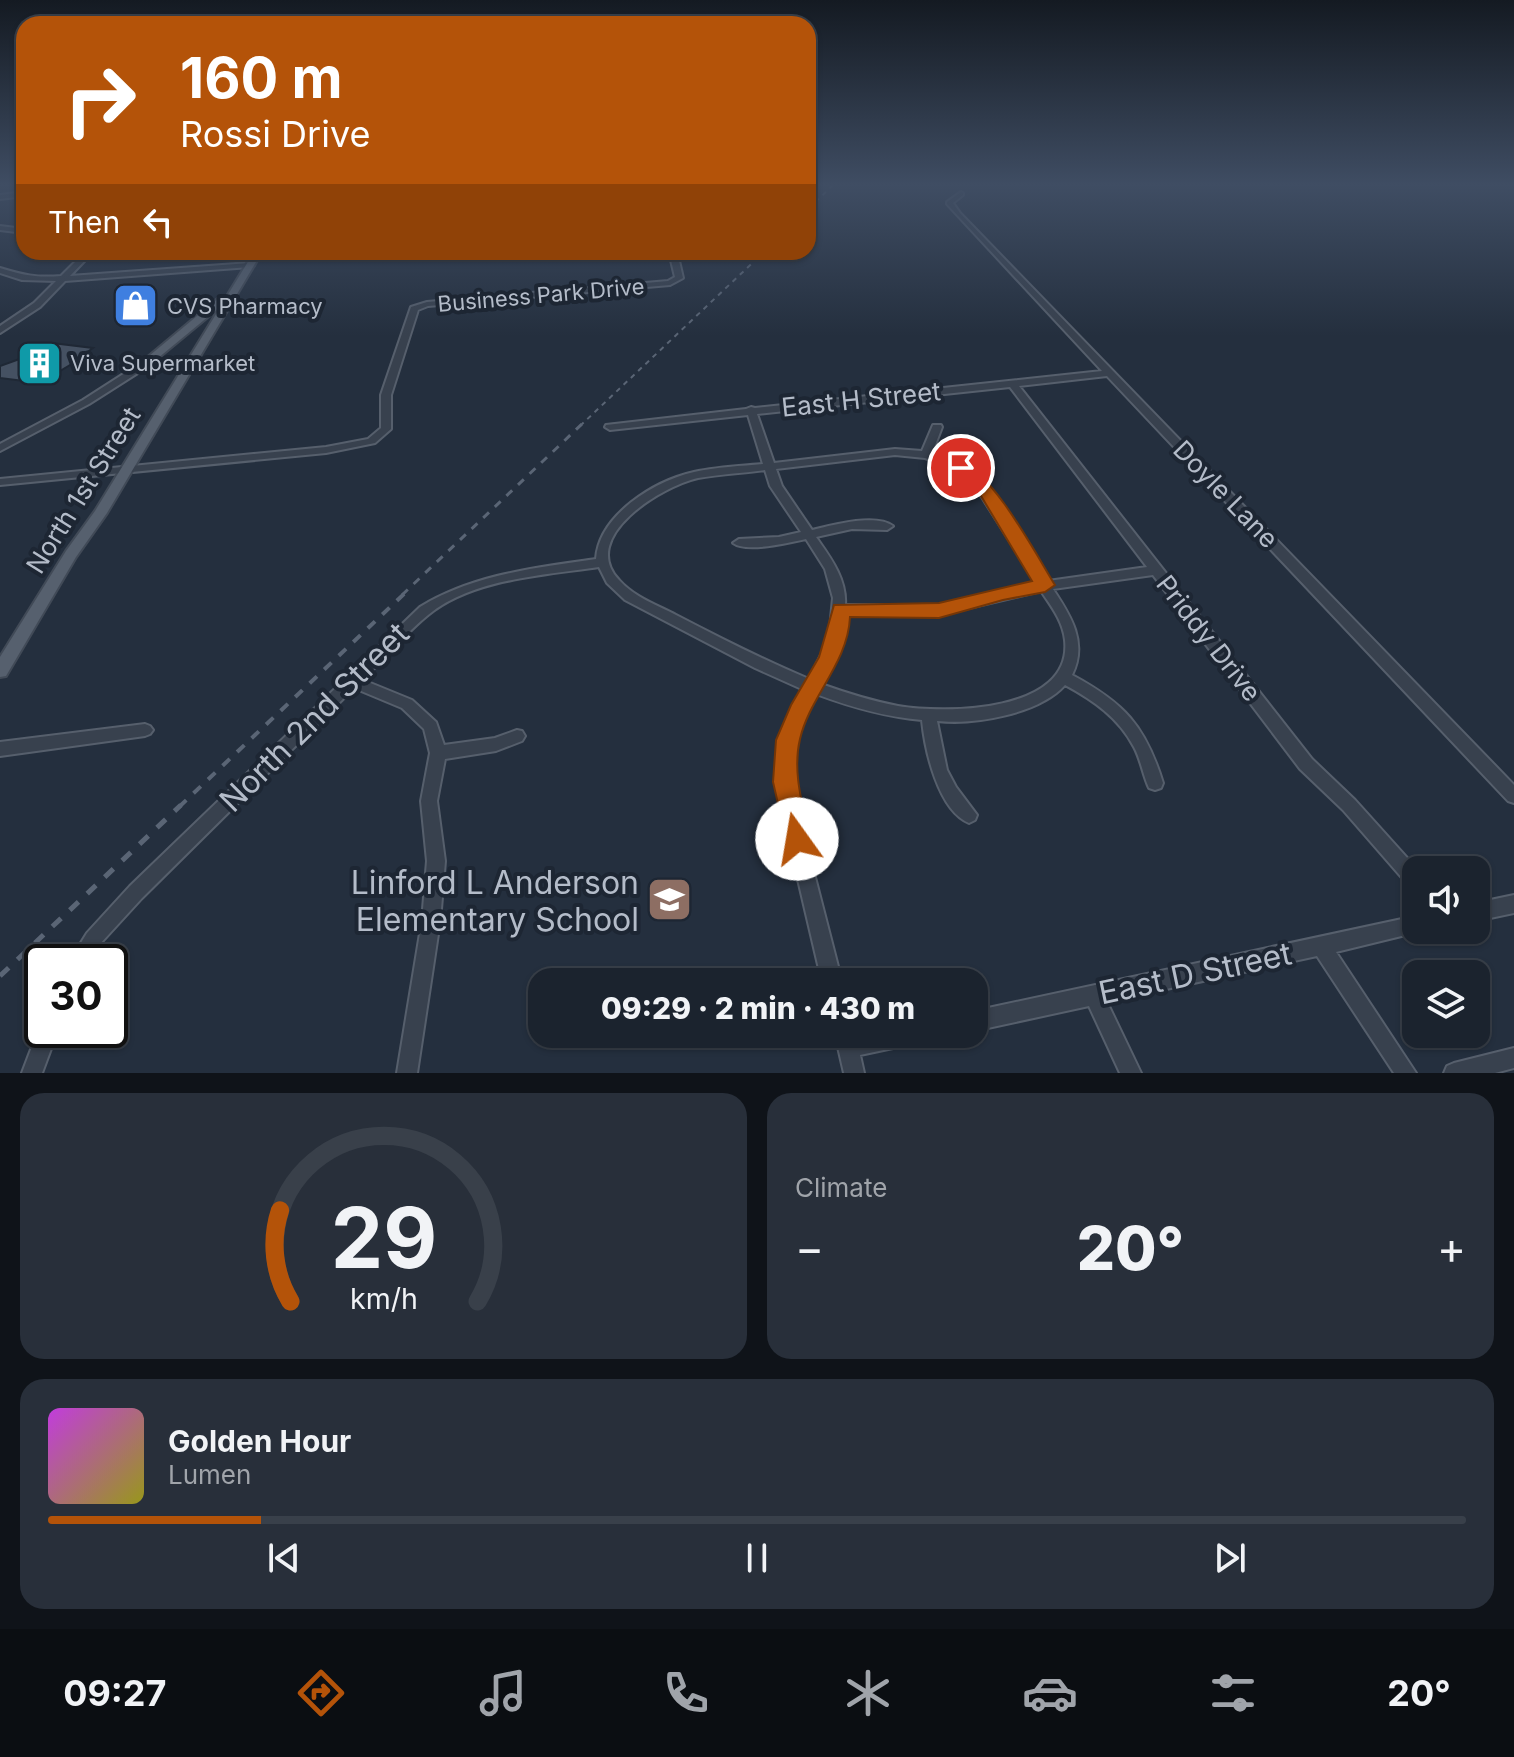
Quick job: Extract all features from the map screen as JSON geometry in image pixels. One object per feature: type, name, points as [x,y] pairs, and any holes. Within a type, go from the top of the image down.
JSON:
[{"type":"main road","name":"North 1st Street","points":[[0,671],[253,260]]},
{"type":"main road","points":[[142,366],[234,290]]},
{"type":"street","name":"Doyle Lane","points":[[980,236],[1514,796]]},
{"type":"street","points":[[0,330],[37,305],[81,260]]},
{"type":"street","name":"Business Park Drive","points":[[127,468],[326,450],[371,441],[387,425],[388,387],[414,309],[427,304],[670,283],[679,278],[675,260]]},
{"type":"street","points":[[0,270],[27,279],[250,265]]},
{"type":"street","points":[[0,448],[86,402],[142,366],[191,362]]},
{"type":"street","name":"East H Street","points":[[610,427],[1111,373]]},
{"type":"street","name":"Priddy Drive","points":[[1013,384],[1306,764],[1349,805],[1402,865]]},
{"type":"street","points":[[751,410],[781,494],[831,568],[841,610],[836,639],[791,730],[785,782],[829,968]]},
{"type":"street","points":[[926,455],[937,427]]},
{"type":"street","points":[[895,452],[926,455],[961,468],[981,484],[1045,585],[1071,634],[1072,659],[1063,677],[1040,697],[977,714],[929,716],[877,709],[814,686],[630,597],[610,579],[603,562],[603,544],[610,528],[660,488],[695,475],[895,452]]},
{"type":"street","points":[[0,482],[127,468]]},
{"type":"street","points":[[739,543],[779,541],[852,525],[887,526]]},
{"type":"street","name":"North 2nd Street","points":[[90,944],[136,892],[416,616],[448,596],[480,585],[603,562]]},
{"type":"street","points":[[841,610],[939,610],[1045,585],[1156,570]]},
{"type":"street","points":[[1063,677],[1098,695],[1125,720],[1140,740],[1155,783]]},
{"type":"street","points":[[351,681],[407,704],[431,726],[438,753],[429,801],[436,861],[431,921],[407,1073]]},
{"type":"street","points":[[929,716],[939,774],[949,793],[969,815]]},
{"type":"street","points":[[0,749],[145,730]]},
{"type":"street","points":[[438,753],[496,744],[517,736]]},
{"type":"street","points":[[1490,909],[1514,904]]},
{"type":"street","name":"East D Street","points":[[988,1018],[1402,928]]},
{"type":"street","points":[[1321,945],[1406,1073]]},
{"type":"street","points":[[1094,995],[1131,1073]]},
{"type":"street","points":[[32,1073],[41,1048]]},
{"type":"street","points":[[849,1048],[854,1073]]},
{"type":"street","points":[[1454,1073],[1514,1058]]},
{"type":"building","name":"Viva Supermarket","points":[[52,343],[93,348],[40,383],[0,378],[0,366],[36,353]]},
{"type":"railway","points":[[580,426],[756,260]]},
{"type":"railway","points":[[402,595],[582,424]]},
{"type":"railway","points":[[179,807],[405,593]]},
{"type":"railway","points":[[0,976],[181,805]]},
{"type":"place","name":"CVS Pharmacy","points":[[136,306]]},
{"type":"place","name":"Viva Supermarket","points":[[39,363]]},
{"type":"place","name":"Linford L Anderson Elementary School","points":[[670,900]]},
{"type":"route","points":[[797,839],[785,782],[788,740],[799,712],[829,658],[840,626],[841,610],[918,613],[1045,585],[988,493],[961,468]]}]
